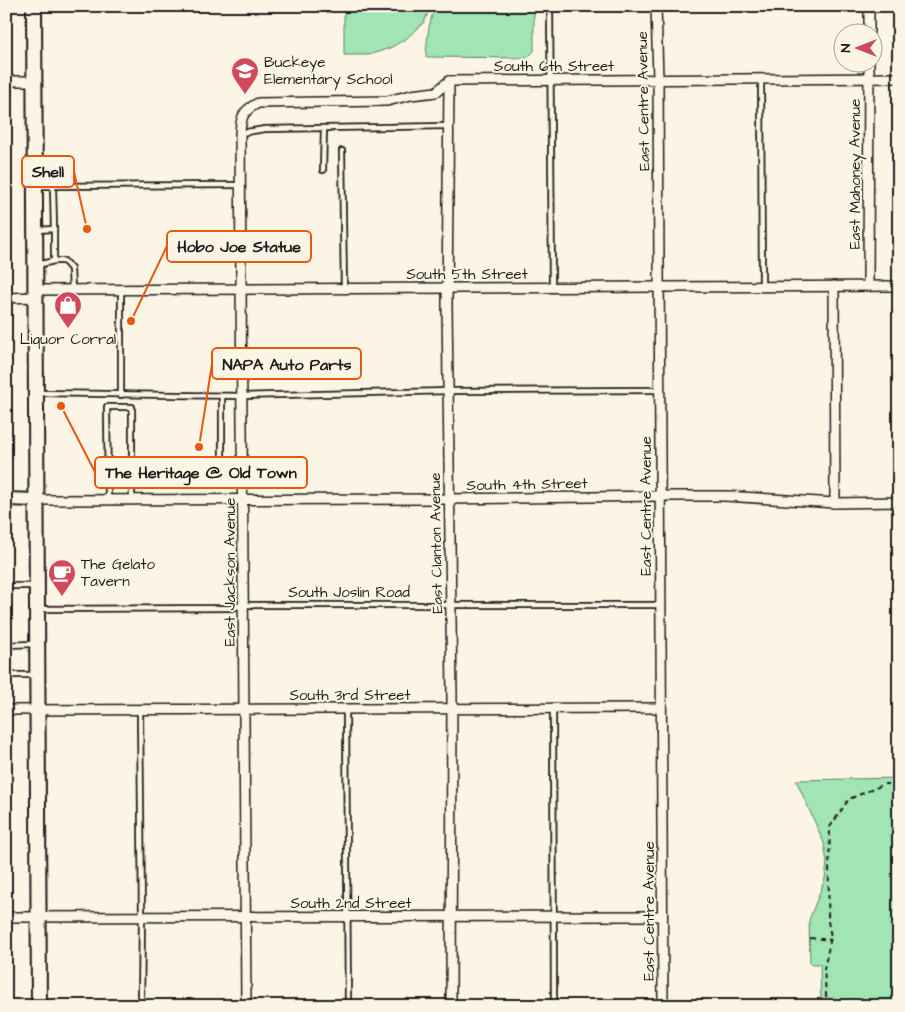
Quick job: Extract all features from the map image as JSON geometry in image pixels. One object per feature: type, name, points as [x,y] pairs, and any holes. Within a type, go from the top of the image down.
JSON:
[{"type":"main road","points":[[34,6],[39,1006]]},
{"type":"street","name":"East Centre Avenue","points":[[656,6],[663,1006]]},
{"type":"street","points":[[869,6],[869,22]]},
{"type":"street","name":"East Mahoney Avenue","points":[[868,286],[869,72]]},
{"type":"street","name":"South 6th Street","points":[[247,109],[258,104],[387,102],[411,95],[436,92],[449,81],[899,78]]},
{"type":"street","points":[[6,81],[35,81]]},
{"type":"street","name":"East Clanton Avenue","points":[[449,81],[447,288],[452,709],[452,1006]]},
{"type":"street","name":"East Jackson Avenue","points":[[246,1006],[240,121],[247,109]]},
{"type":"street","points":[[834,286],[835,503]]},
{"type":"street","name":"South 5th Street","points":[[6,298],[72,290],[899,286]]},
{"type":"street","name":"South 4th Street","points":[[36,500],[725,496],[835,503],[899,502]]},
{"type":"street","points":[[6,499],[36,500]]},
{"type":"street","name":"South 3rd Street","points":[[6,710],[661,708]]},
{"type":"street","name":"South 2nd Street","points":[[6,917],[662,916]]},
{"type":"lane","points":[[550,6],[552,288]]},
{"type":"lane","points":[[761,79],[762,286]]},
{"type":"lane","points":[[240,132],[265,129],[448,126]]},
{"type":"lane","points":[[323,170],[324,128]]},
{"type":"lane","points":[[342,151],[344,288]]},
{"type":"lane","points":[[36,186],[240,185]]},
{"type":"lane","points":[[53,186],[54,261]]},
{"type":"lane","points":[[36,230],[54,229]]},
{"type":"lane","points":[[36,265],[64,261],[71,269],[72,290]]},
{"type":"lane","points":[[121,290],[123,407]]},
{"type":"lane","points":[[36,393],[242,396],[659,390]]},
{"type":"lane","points":[[222,396],[222,455],[224,465],[234,471],[243,471]]},
{"type":"lane","points":[[108,500],[107,407],[132,407],[132,499]]},
{"type":"lane","points":[[6,586],[36,586]]},
{"type":"lane","name":"South Joslin Road","points":[[37,609],[232,608],[243,605],[661,605]]},
{"type":"lane","points":[[6,645],[38,644]]},
{"type":"lane","points":[[6,675],[38,675]]},
{"type":"lane","points":[[553,708],[554,1006]]},
{"type":"lane","points":[[140,710],[141,1006]]},
{"type":"lane","points":[[346,710],[349,917],[348,1006]]},
{"type":"path","points":[[827,1006],[824,969],[831,940],[828,921],[830,828],[850,799],[885,784],[899,784]]},
{"type":"path","points":[[810,938],[831,940]]},
{"type":"green space","points":[[344,6],[431,6],[424,22],[407,38],[390,48],[369,55],[344,55]]},
{"type":"green space","points":[[436,6],[534,6],[534,51],[527,58],[426,57],[427,38]]},
{"type":"green space","points":[[899,778],[899,1006],[821,1006],[820,964],[810,964],[809,920],[825,879],[827,863],[824,843],[796,780]]},
{"type":"place","name":"Buckeye Elementary School","points":[[245,95]]},
{"type":"place","name":"Shell","points":[[87,229]]},
{"type":"place","name":"Hobo Joe Statue","points":[[131,321]]},
{"type":"place","name":"Liquor Corral","points":[[68,329]]},
{"type":"place","name":"The Heritage @ Old Town","points":[[61,406]]},
{"type":"place","name":"NAPA Auto Parts","points":[[199,447]]},
{"type":"place","name":"The Gelato Tavern","points":[[62,597]]}]
